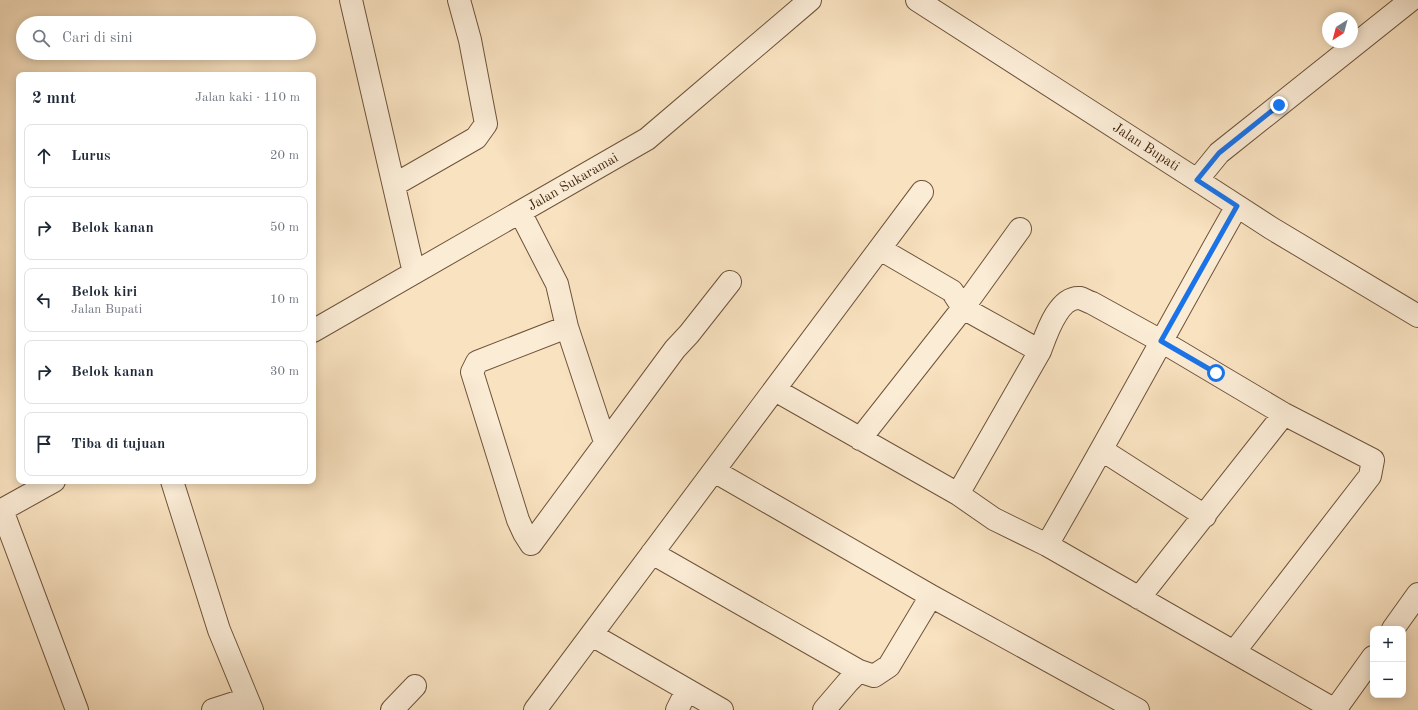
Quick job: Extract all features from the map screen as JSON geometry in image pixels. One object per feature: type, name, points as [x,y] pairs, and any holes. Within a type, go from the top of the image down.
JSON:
[{"type":"street","points":[[351,0],[414,273]]},
{"type":"street","points":[[394,186],[476,138],[486,124],[470,40],[459,0]]},
{"type":"street","name":"Jalan Sukaramai","points":[[316,329],[647,139],[810,0]]},
{"type":"street","name":"Jalan Bupati","points":[[917,0],[1271,228],[1418,316]]},
{"type":"street","points":[[1197,180],[1219,153],[1411,0]]},
{"type":"street","points":[[535,710],[922,192]]},
{"type":"street","points":[[1047,545],[1102,450],[1237,206]]},
{"type":"street","points":[[520,212],[557,284],[567,326],[605,442]]},
{"type":"street","points":[[860,438],[963,308],[1020,229]]},
{"type":"street","points":[[880,249],[952,291],[963,308],[1040,351]]},
{"type":"street","points":[[567,326],[477,362],[472,372],[518,520],[531,544],[675,349],[689,334],[730,282]]},
{"type":"street","points":[[958,494],[1040,351],[1049,327],[1062,305],[1072,299],[1080,298],[1092,303],[1161,341],[1284,414],[1373,460],[1370,476],[1234,652]]},
{"type":"street","points":[[775,390],[958,494],[994,519],[1047,545],[1335,710],[1370,661]]},
{"type":"street","points":[[1139,598],[1284,414]]},
{"type":"street","points":[[1102,450],[1204,516]]},
{"type":"street","points":[[714,471],[931,596],[1138,710]]},
{"type":"street","points":[[49,484],[1,511],[77,710]]},
{"type":"street","points":[[173,484],[219,630],[250,704],[213,710]]},
{"type":"street","points":[[652,554],[859,671],[874,676],[889,666],[931,596]]},
{"type":"street","points":[[1395,626],[1418,594]]},
{"type":"street","points":[[592,635],[722,710]]},
{"type":"street","points":[[824,710],[859,671]]},
{"type":"street","points":[[392,710],[415,686]]},
{"type":"street","points":[[677,710],[687,690]]},
{"type":"route","points":[[1216,373],[1161,341],[1237,206],[1197,180],[1219,153],[1279,105]]}]
